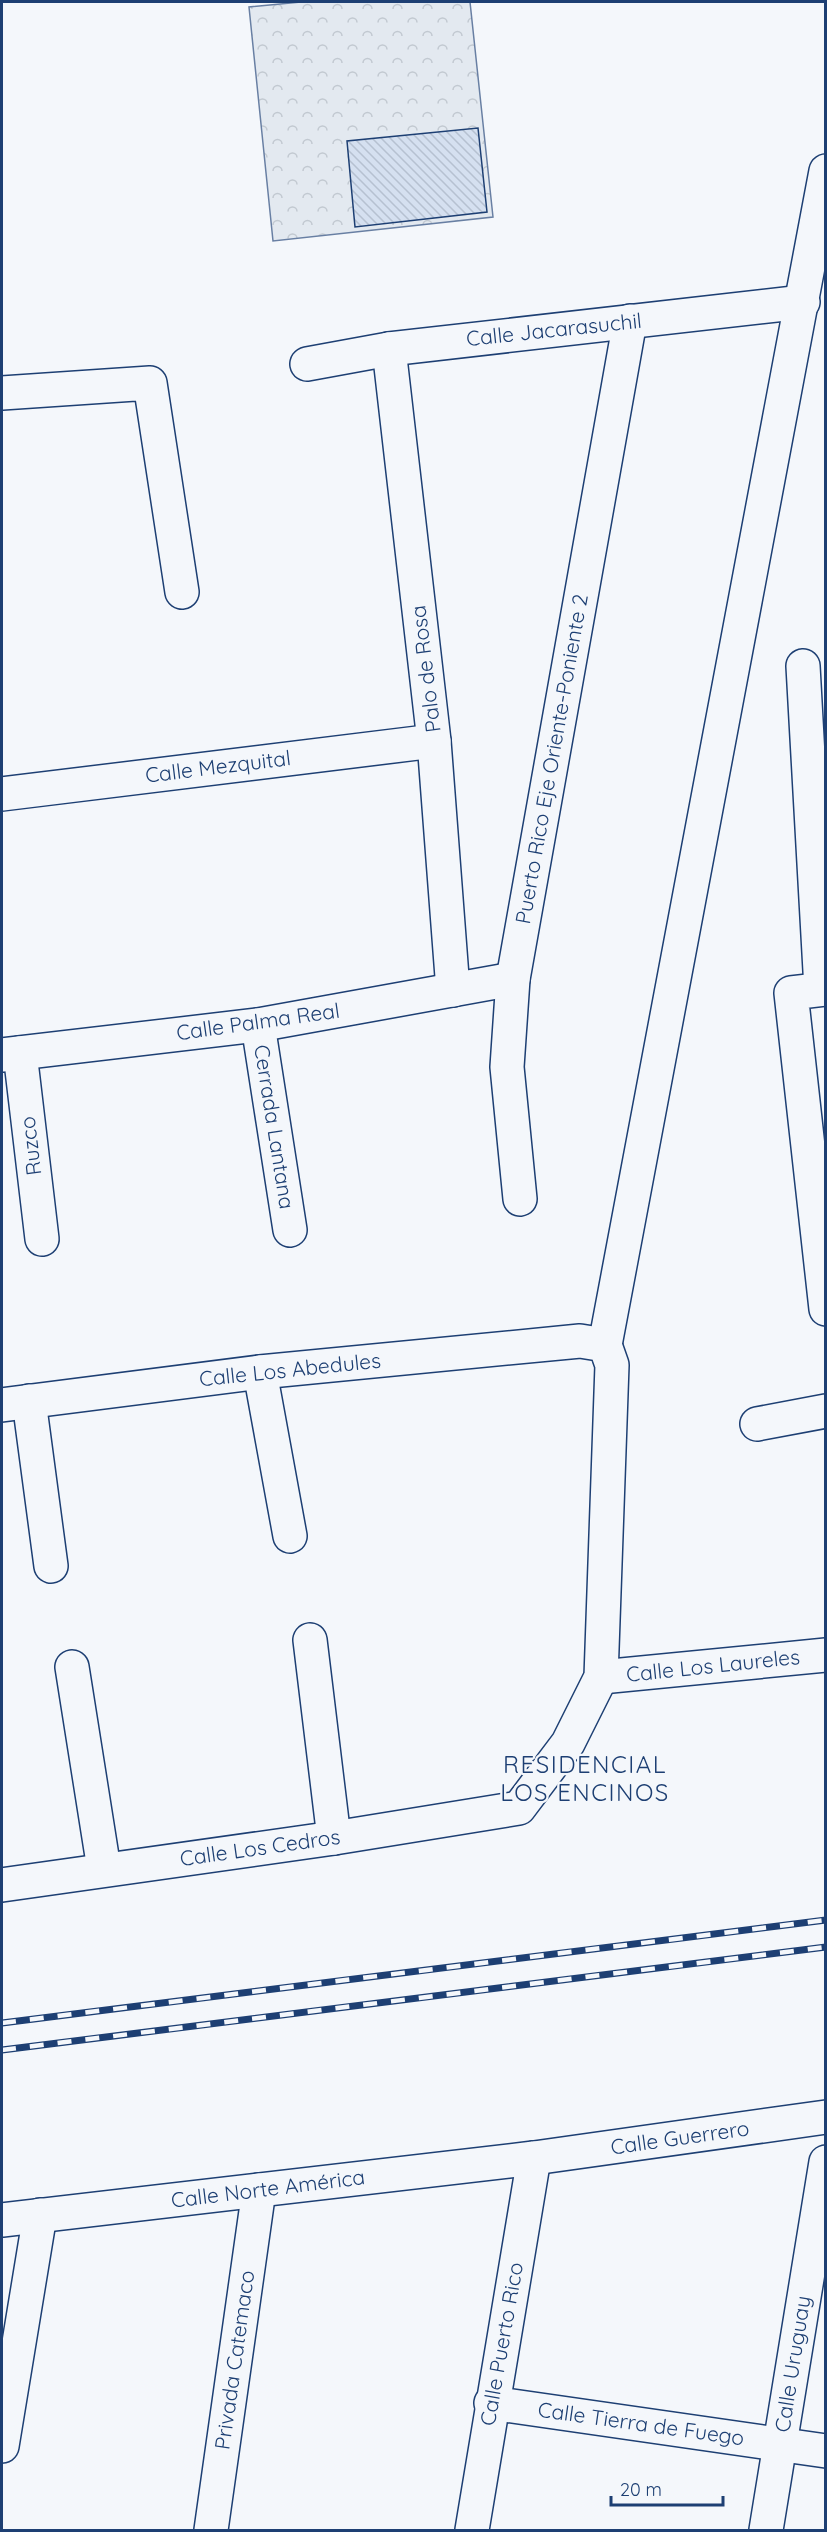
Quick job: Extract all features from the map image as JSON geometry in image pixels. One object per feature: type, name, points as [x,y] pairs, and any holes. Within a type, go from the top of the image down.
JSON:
[{"type":"street","points":[[601,1677],[612,1365],[592,1343],[803,302],[825,171]]},
{"type":"street","name":"Calle Jacarasuchil","points":[[307,364],[389,349],[803,302]]},
{"type":"street","name":"Puerto Rico Eje Oriente-Poniente 2","points":[[520,1199],[507,1067],[513,979],[630,321]]},
{"type":"street","name":"Palo de Rosa","points":[[389,349],[434,741],[453,990]]},
{"type":"street","points":[[2,393],[150,383],[182,591]]},
{"type":"street","points":[[803,666],[812,990],[825,1309]]},
{"type":"street","name":"Calle Mezquital","points":[[2,794],[434,741]]},
{"type":"street","name":"Calle Palma Real","points":[[11,1054],[258,1025],[513,979]]},
{"type":"street","name":"Cerrada Lantana","points":[[258,1025],[290,1230]]},
{"type":"street","name":"Ruzco","points":[[11,1054],[42,1239]]},
{"type":"street","name":"Calle Los Abedules","points":[[15,1403],[260,1372],[592,1343]]},
{"type":"street","points":[[260,1372],[290,1536]]},
{"type":"street","points":[[15,1403],[51,1566]]},
{"type":"street","points":[[757,1424],[825,1411]]},
{"type":"street","points":[[310,1640],[334,1838]]},
{"type":"street","name":"Calle Los Laureles","points":[[601,1677],[825,1655]]},
{"type":"street","points":[[72,1667],[104,1869]]},
{"type":"street","name":"Calle Los Cedros","points":[[2,1885],[334,1838],[519,1808],[568,1743],[601,1677]]},
{"type":"street","name":"Calle Guerrero","points":[[534,2158],[825,2117]]},
{"type":"street","name":"Calle Norte América","points":[[2,2220],[534,2158]]},
{"type":"street","name":"Calle Puerto Rico","points":[[472,2530],[491,2403],[534,2158]]},
{"type":"street","name":"Calle Uruguay","points":[[766,2530],[825,2162]]},
{"type":"street","name":"Privada Catemaco","points":[[211,2530],[259,2190]]},
{"type":"street","points":[[2,2446],[40,2215]]},
{"type":"street","name":"Calle Tierra de Fuego","points":[[491,2403],[825,2451]]},
{"type":"green space","points":[[301,2],[470,2],[493,217],[273,241],[249,7]]},
{"type":"building","points":[[478,128],[487,212],[355,227],[347,141]]},
{"type":"railway","points":[[2,2023],[826,1920]]},
{"type":"railway","points":[[2,2050],[826,1947]]},
{"type":"district","name":"RESIDENCIAL LOS ENCINOS","points":[[585,1779]]}]
